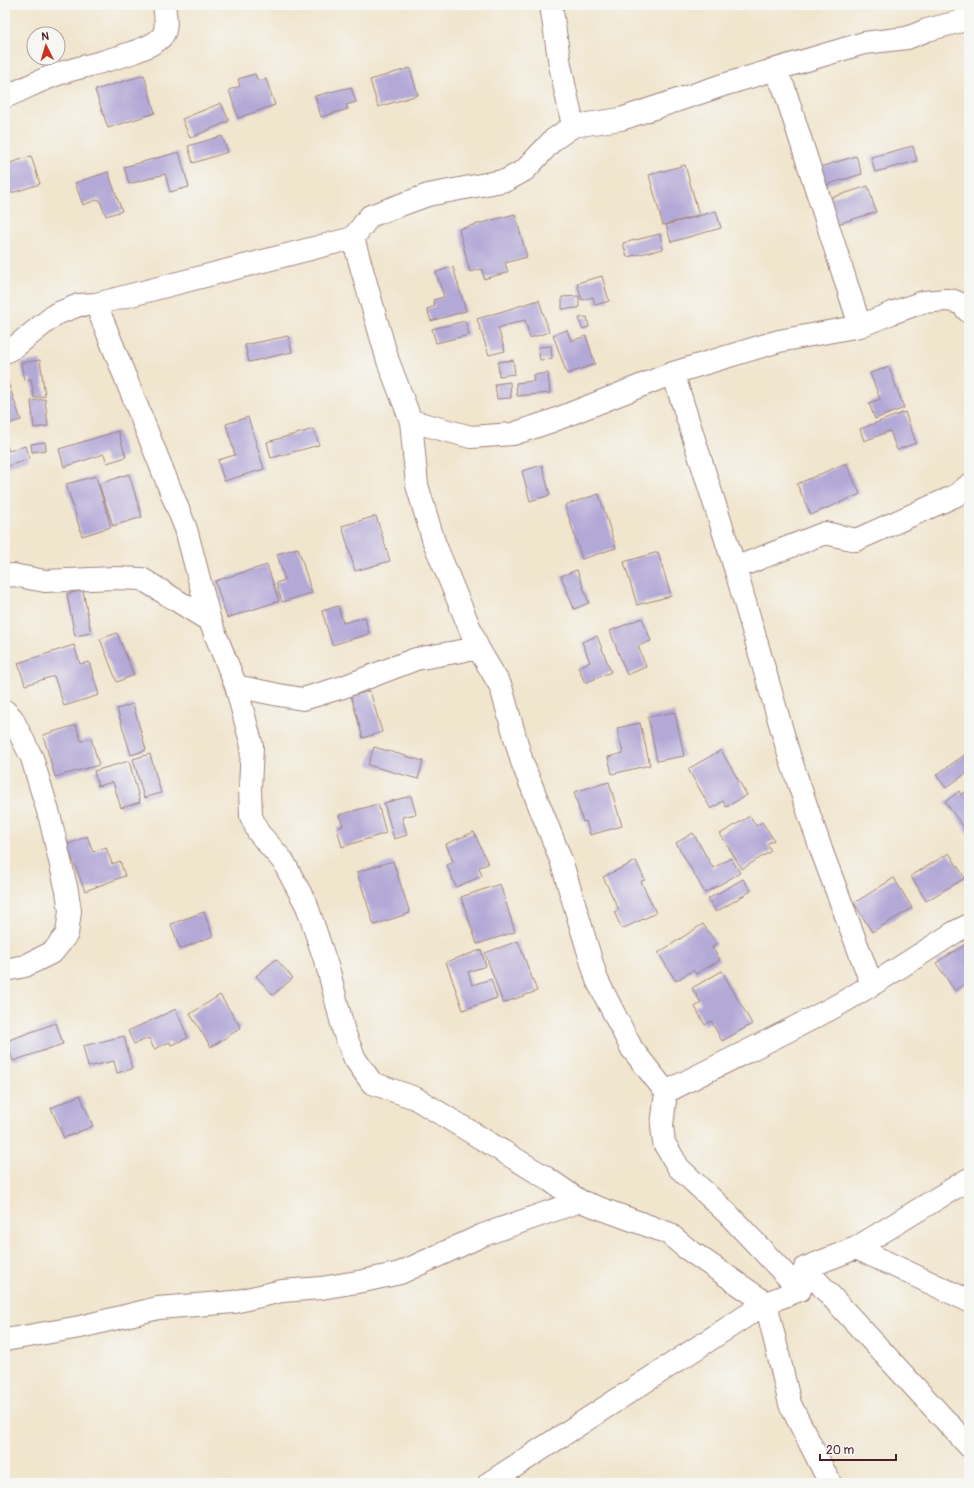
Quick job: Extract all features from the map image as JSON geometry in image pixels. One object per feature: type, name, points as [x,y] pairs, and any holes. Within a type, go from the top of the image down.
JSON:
[{"type":"street","points":[[5,97],[60,73],[134,51],[156,42],[164,35],[166,24],[164,5]]},
{"type":"street","points":[[551,5],[560,64],[573,126]]},
{"type":"street","points":[[5,352],[16,346],[56,314],[79,305],[96,304],[352,238],[370,216],[428,195],[507,180],[525,170],[553,140],[573,126],[621,119],[723,85],[864,43],[907,38],[927,30],[969,19]]},
{"type":"street","points":[[774,70],[784,88],[860,326]]},
{"type":"street","points":[[352,238],[388,361],[411,421],[418,485],[434,542],[478,648],[501,687],[522,762],[562,860],[597,980],[632,1049],[666,1092],[662,1126],[664,1143],[679,1168],[728,1213],[800,1290]]},
{"type":"street","points":[[411,421],[471,437],[513,434],[559,418],[673,373],[779,341],[860,326],[923,302],[946,300],[954,301],[961,304],[969,312]]},
{"type":"street","points":[[96,304],[186,529],[210,621],[236,686],[252,746],[250,789],[251,816],[258,832],[283,860],[307,906],[329,972],[344,1032],[355,1059],[372,1083],[415,1098],[545,1177],[580,1201],[668,1233],[686,1248],[766,1303],[790,1404],[830,1483]]},
{"type":"street","points":[[673,373],[736,568],[790,758],[822,852],[872,985]]},
{"type":"street","points":[[736,568],[825,533],[856,540],[957,495],[969,485]]},
{"type":"street","points":[[5,576],[13,575],[45,581],[142,578],[210,621]]},
{"type":"street","points":[[236,686],[279,696],[303,699],[343,687],[416,659],[478,648]]},
{"type":"street","points":[[5,711],[12,718],[32,758],[50,818],[67,891],[70,912],[67,934],[53,952],[25,966],[5,970]]},
{"type":"street","points":[[666,1092],[774,1038],[872,985],[955,932],[969,925]]},
{"type":"street","points":[[805,1268],[856,1248],[969,1179]]},
{"type":"street","points":[[5,1340],[80,1327],[158,1308],[234,1302],[282,1291],[321,1288],[400,1273],[483,1235],[580,1201]]},
{"type":"street","points":[[856,1248],[969,1301]]},
{"type":"street","points":[[800,1290],[805,1268]]},
{"type":"street","points":[[805,1268],[969,1446]]},
{"type":"street","points":[[489,1483],[766,1303],[800,1290]]},
{"type":"building","points":[[410,68],[418,95],[378,107],[370,80]]},
{"type":"building","points":[[255,74],[258,81],[266,79],[275,105],[238,118],[229,90],[240,86],[238,79]]},
{"type":"building","points":[[144,75],[155,113],[108,128],[95,90]]},
{"type":"building","points":[[351,87],[356,102],[346,105],[348,109],[321,117],[315,96]]},
{"type":"building","points":[[221,103],[229,121],[190,138],[182,119]]},
{"type":"building","points":[[222,136],[228,152],[193,163],[188,146]]},
{"type":"building","points":[[913,146],[917,161],[875,172],[871,157]]},
{"type":"building","points":[[179,152],[189,187],[170,192],[165,174],[129,184],[124,167]]},
{"type":"building","points":[[31,156],[40,184],[5,195],[5,165]]},
{"type":"building","points":[[856,156],[862,174],[819,187],[813,169]]},
{"type":"building","points":[[685,165],[699,215],[663,225],[649,175]]},
{"type":"building","points":[[108,172],[122,211],[106,216],[99,199],[83,205],[75,183]]},
{"type":"building","points":[[868,186],[876,212],[831,226],[824,200]]},
{"type":"building","points":[[716,211],[721,228],[671,242],[666,225]]},
{"type":"building","points":[[515,214],[527,257],[505,263],[508,272],[484,279],[482,269],[470,272],[459,229]]},
{"type":"building","points":[[660,234],[663,249],[627,257],[623,243]]},
{"type":"building","points":[[453,267],[466,311],[431,321],[427,309],[435,306],[433,300],[444,297],[436,272]]},
{"type":"building","points":[[602,276],[609,301],[595,305],[593,297],[582,300],[577,283]]},
{"type":"building","points":[[579,296],[579,308],[562,309],[562,297]]},
{"type":"building","points":[[539,300],[549,332],[530,338],[525,320],[498,328],[505,351],[489,355],[477,319]]},
{"type":"building","points":[[587,317],[589,327],[582,329],[579,318]]},
{"type":"building","points":[[465,321],[469,335],[436,343],[432,329]]},
{"type":"building","points":[[567,330],[571,341],[586,336],[595,364],[567,374],[553,335]]},
{"type":"building","points":[[288,336],[292,352],[249,362],[245,345]]},
{"type":"building","points":[[551,346],[552,359],[540,360],[538,347]]},
{"type":"building","points":[[40,360],[45,396],[34,398],[31,379],[24,380],[21,363]]},
{"type":"building","points":[[513,360],[515,374],[499,376],[498,362]]},
{"type":"building","points":[[889,367],[904,408],[875,419],[869,403],[880,399],[870,373]]},
{"type":"building","points":[[548,373],[550,393],[517,396],[516,383],[534,381],[533,375]]},
{"type":"building","points":[[5,380],[7,380],[21,420],[5,425]]},
{"type":"building","points":[[510,382],[511,398],[497,399],[495,384]]},
{"type":"building","points":[[45,399],[48,426],[34,428],[31,401]]},
{"type":"building","points":[[905,412],[916,443],[897,450],[890,431],[864,441],[860,429]]},
{"type":"building","points":[[248,417],[264,469],[224,481],[218,460],[235,455],[226,424]]},
{"type":"building","points":[[314,429],[319,445],[271,458],[267,442]]},
{"type":"building","points":[[118,431],[126,457],[107,463],[104,454],[64,467],[59,449]]},
{"type":"building","points":[[5,440],[9,451],[25,446],[29,459],[5,467]]},
{"type":"building","points":[[45,442],[46,450],[32,452],[31,444]]},
{"type":"building","points":[[846,463],[860,494],[811,515],[797,484]]},
{"type":"building","points":[[542,465],[550,495],[530,501],[522,471]]},
{"type":"building","points":[[129,474],[142,517],[113,526],[99,484]]},
{"type":"building","points":[[96,476],[111,527],[82,536],[66,484]]},
{"type":"building","points":[[599,494],[616,548],[582,559],[565,505]]},
{"type":"building","points":[[376,516],[390,561],[355,571],[342,526]]},
{"type":"building","points":[[298,548],[312,593],[282,602],[276,583],[285,580],[277,554]]},
{"type":"building","points":[[658,552],[671,596],[637,605],[624,562]]},
{"type":"building","points":[[267,565],[279,601],[227,618],[215,581]]},
{"type":"building","points":[[577,570],[589,603],[574,609],[561,576]]},
{"type":"building","points":[[83,590],[91,633],[75,636],[67,594]]},
{"type":"building","points":[[338,606],[343,623],[365,617],[369,634],[332,645],[322,611]]},
{"type":"building","points":[[642,618],[651,641],[638,646],[646,667],[627,675],[610,631]]},
{"type":"building","points":[[117,633],[134,675],[117,682],[100,639]]},
{"type":"building","points":[[597,636],[611,672],[585,683],[578,667],[590,662],[582,642]]},
{"type":"building","points":[[74,645],[80,664],[89,662],[99,695],[64,706],[54,676],[25,685],[18,663]]},
{"type":"building","points":[[370,691],[382,732],[363,738],[351,696]]},
{"type":"building","points":[[133,704],[146,750],[131,755],[117,709]]},
{"type":"building","points":[[675,712],[684,756],[657,761],[648,717]]},
{"type":"building","points":[[640,723],[650,765],[612,774],[608,757],[623,753],[617,728]]},
{"type":"building","points":[[76,725],[81,741],[91,738],[99,765],[55,777],[43,735]]},
{"type":"building","points":[[374,747],[423,761],[418,779],[368,765]]},
{"type":"building","points":[[721,750],[747,795],[726,807],[723,801],[711,809],[688,769]]},
{"type":"building","points":[[969,752],[969,771],[946,788],[936,775]]},
{"type":"building","points":[[150,754],[161,793],[144,798],[133,759]]},
{"type":"building","points":[[129,761],[140,802],[121,808],[113,782],[98,786],[94,771]]},
{"type":"building","points":[[609,782],[622,826],[590,835],[586,821],[583,822],[574,792]]},
{"type":"building","points":[[969,789],[968,833],[945,802],[959,791],[961,795]]},
{"type":"building","points":[[411,796],[416,814],[402,817],[407,835],[394,839],[384,803]]},
{"type":"building","points":[[378,804],[386,833],[342,847],[337,828],[343,826],[339,815]]},
{"type":"building","points":[[750,816],[756,826],[762,822],[774,840],[767,844],[771,851],[742,869],[720,834]]},
{"type":"building","points":[[474,832],[488,864],[479,867],[482,876],[456,887],[447,865],[453,862],[446,844]]},
{"type":"building","points":[[693,833],[713,868],[731,858],[740,873],[705,893],[676,843]]},
{"type":"building","points":[[87,836],[93,852],[106,847],[112,864],[120,861],[125,876],[85,891],[67,845]]},
{"type":"building","points":[[949,853],[965,878],[926,901],[911,876]]},
{"type":"building","points":[[393,861],[410,913],[374,925],[357,872]]},
{"type":"building","points":[[636,861],[645,880],[641,881],[656,913],[622,929],[614,912],[619,910],[603,877]]},
{"type":"building","points":[[894,878],[912,908],[872,932],[854,903]]},
{"type":"building","points":[[743,879],[751,891],[716,912],[708,899]]},
{"type":"building","points":[[500,884],[515,932],[477,944],[461,897]]},
{"type":"building","points":[[204,912],[213,936],[180,949],[171,924]]},
{"type":"building","points":[[703,924],[717,944],[712,947],[720,960],[696,974],[693,970],[676,981],[658,953]]},
{"type":"building","points":[[518,941],[537,991],[503,1003],[485,953]]},
{"type":"building","points":[[969,942],[969,982],[955,991],[936,963]]},
{"type":"building","points":[[481,950],[486,966],[468,972],[472,985],[491,979],[497,998],[463,1010],[446,962]]},
{"type":"building","points":[[276,959],[293,978],[273,995],[256,976]]},
{"type":"building","points":[[722,971],[752,1024],[722,1041],[711,1021],[705,1025],[695,1007],[701,1003],[692,988]]},
{"type":"building","points":[[220,995],[241,1028],[211,1047],[190,1014]]},
{"type":"building","points":[[176,1009],[188,1038],[171,1045],[170,1042],[154,1049],[149,1038],[134,1044],[128,1031]]},
{"type":"building","points":[[56,1023],[63,1044],[13,1061],[6,1041]]},
{"type":"building","points":[[124,1036],[132,1069],[117,1073],[114,1061],[88,1067],[83,1046]]},
{"type":"building","points":[[80,1095],[93,1126],[64,1138],[51,1108]]}]
